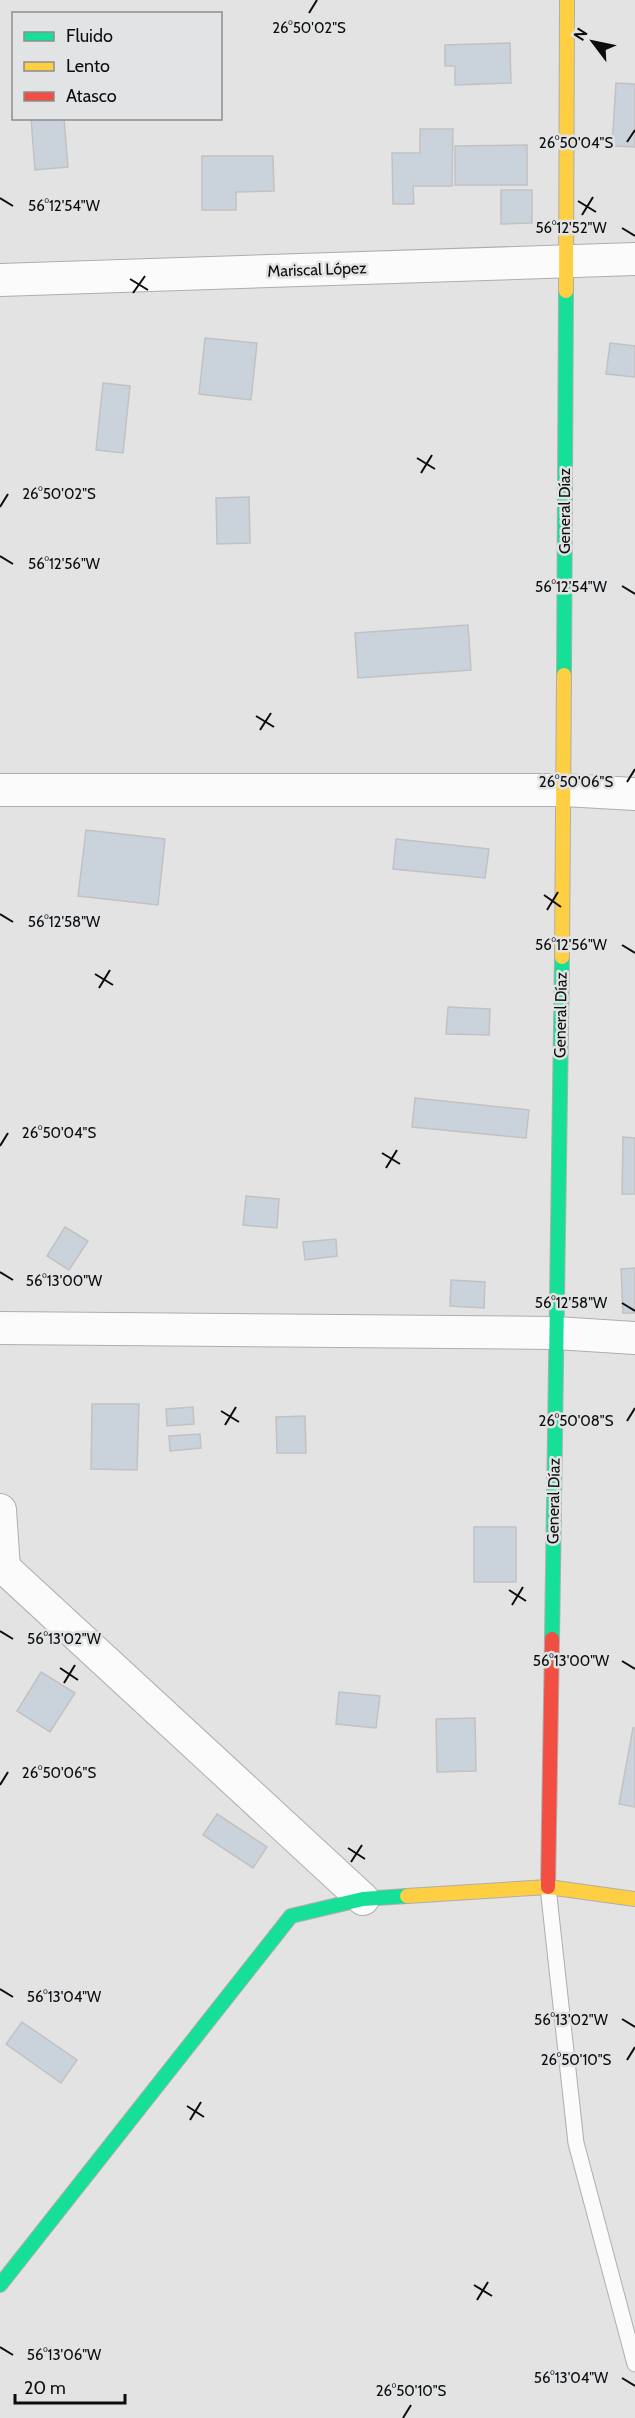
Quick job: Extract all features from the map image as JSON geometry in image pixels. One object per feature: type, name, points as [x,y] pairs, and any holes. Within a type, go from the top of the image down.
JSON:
[{"type":"street","name":"General Díaz","points":[[548,1887],[564,790],[567,0]]},
{"type":"street","name":"Mariscal López","points":[[0,280],[635,259]]},
{"type":"street","points":[[0,790],[564,790],[635,794]]},
{"type":"street","points":[[0,1328],[556,1333],[635,1338]]},
{"type":"street","points":[[0,1510],[2,1566],[363,1899]]},
{"type":"street","points":[[0,2285],[291,1916],[363,1899],[548,1887],[635,1899]]},
{"type":"lane","points":[[548,1887],[576,2143],[635,2364]]},
{"type":"building","points":[[510,43],[511,83],[455,85],[455,66],[445,66],[445,45]]},
{"type":"building","points":[[616,83],[635,84],[635,147],[612,146]]},
{"type":"building","points":[[31,120],[64,120],[68,167],[35,170]]},
{"type":"building","points":[[420,129],[453,129],[452,186],[413,186],[414,204],[393,204],[392,153],[420,153]]},
{"type":"building","points":[[527,145],[527,185],[455,185],[455,146]]},
{"type":"building","points":[[202,156],[273,156],[274,191],[236,192],[236,210],[202,210]]},
{"type":"building","points":[[501,190],[532,190],[532,223],[501,224]]},
{"type":"building","points":[[205,338],[257,343],[251,400],[199,394]]},
{"type":"building","points":[[610,343],[635,346],[635,377],[606,374]]},
{"type":"building","points":[[103,383],[130,386],[123,453],[96,450]]},
{"type":"building","points":[[249,497],[250,543],[217,544],[216,498]]},
{"type":"building","points":[[468,625],[471,670],[358,678],[355,633]]},
{"type":"building","points":[[86,830],[165,839],[158,905],[78,896]]},
{"type":"building","points":[[396,839],[489,849],[485,878],[393,869]]},
{"type":"building","points":[[448,1007],[490,1009],[489,1035],[446,1034]]},
{"type":"building","points":[[415,1098],[529,1110],[526,1138],[412,1127]]},
{"type":"building","points":[[623,1137],[635,1138],[635,1194],[622,1194]]},
{"type":"building","points":[[246,1196],[279,1199],[277,1228],[243,1225]]},
{"type":"building","points":[[65,1227],[88,1241],[69,1270],[47,1256]]},
{"type":"building","points":[[336,1239],[337,1256],[305,1260],[303,1242]]},
{"type":"building","points":[[635,1268],[635,1313],[623,1313],[621,1269]]},
{"type":"building","points":[[451,1280],[485,1282],[484,1308],[450,1306]]},
{"type":"building","points":[[92,1404],[139,1404],[137,1470],[91,1469]]},
{"type":"building","points":[[193,1407],[194,1424],[167,1426],[166,1409]]},
{"type":"building","points":[[305,1416],[306,1453],[277,1453],[276,1417]]},
{"type":"building","points":[[200,1434],[201,1448],[170,1451],[169,1436]]},
{"type":"building","points":[[474,1527],[516,1527],[516,1582],[474,1582]]},
{"type":"building","points":[[41,1672],[75,1693],[50,1732],[17,1711]]},
{"type":"building","points":[[339,1692],[380,1696],[376,1728],[336,1724]]},
{"type":"building","points":[[475,1718],[476,1771],[437,1772],[436,1719]]},
{"type":"building","points":[[633,1728],[635,1728],[635,1807],[619,1804]]},
{"type":"building","points":[[217,1814],[267,1847],[253,1868],[203,1835]]},
{"type":"building","points":[[22,2022],[77,2060],[61,2083],[6,2044]]},
{"type":"traffic: fast","points":[[564,675],[566,291]]},
{"type":"traffic: fast","points":[[552,1639],[562,957]]},
{"type":"traffic: fast","points":[[0,2285],[291,1916],[363,1899],[407,1896]]},
{"type":"traffic: slow","points":[[566,291],[567,0]]},
{"type":"traffic: slow","points":[[562,957],[564,675]]},
{"type":"traffic: slow","points":[[407,1896],[548,1887],[635,1899]]},
{"type":"traffic: jam","points":[[548,1887],[552,1639]]}]
